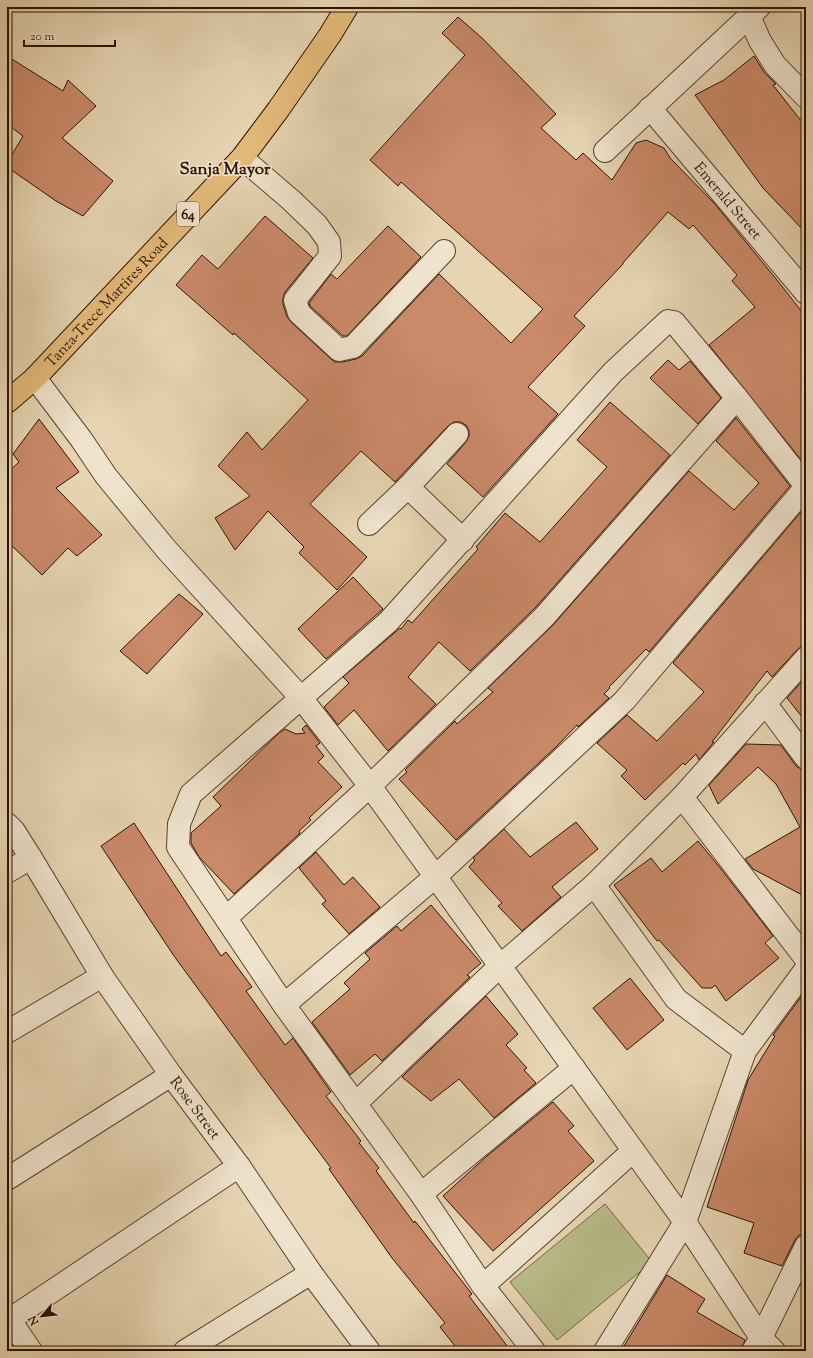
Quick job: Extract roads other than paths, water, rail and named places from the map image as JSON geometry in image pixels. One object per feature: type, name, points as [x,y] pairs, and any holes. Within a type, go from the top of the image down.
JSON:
[{"type":"main road","name":"Tanza-Trece Martires Road","points":[[7,402],[35,378],[242,158],[278,110],[330,35],[347,7]]},
{"type":"street","points":[[754,11],[760,41],[775,65],[806,97]]},
{"type":"street","points":[[605,151],[754,11]]},
{"type":"street","name":"Emerald Street","points":[[650,108],[806,293]]},
{"type":"street","points":[[242,158],[296,205],[317,226],[328,242],[330,256],[296,300],[299,314],[339,350],[352,347],[444,251]]},
{"type":"street","points":[[284,1005],[435,877],[624,701],[806,486],[737,398],[674,322],[668,321],[613,372],[388,622],[190,794],[179,824],[178,847],[284,1005],[420,1194],[483,1286],[534,1351]]},
{"type":"street","points":[[35,378],[81,439],[106,476],[166,549],[301,698],[370,786],[684,1222],[763,1347]]},
{"type":"street","points":[[226,918],[370,786],[544,617],[737,398]]},
{"type":"street","points":[[369,524],[408,487],[457,434]]},
{"type":"street","points":[[408,487],[463,540]]},
{"type":"street","points":[[354,1104],[500,966],[594,885],[682,797],[806,658]]},
{"type":"street","points":[[765,704],[806,758]]},
{"type":"street","points":[[682,797],[806,959]]},
{"type":"street","name":"Rose Street","points":[[7,824],[14,831],[31,858],[102,976],[171,1075],[239,1166],[311,1273],[369,1351]]},
{"type":"street","points":[[7,872],[31,858]]},
{"type":"street","points":[[594,885],[676,999],[745,1051]]},
{"type":"street","points":[[605,1351],[684,1222],[745,1051],[806,969]]},
{"type":"street","points":[[7,1032],[102,976]]},
{"type":"street","points":[[420,1194],[574,1068]]},
{"type":"street","points":[[7,1179],[171,1075]]},
{"type":"street","points":[[483,1286],[633,1151]]},
{"type":"street","points":[[31,1351],[8,1318],[239,1166]]},
{"type":"street","points":[[763,1347],[806,1246]]},
{"type":"street","points":[[185,1351],[311,1273]]},
{"type":"district","name":"Sanja Mayor","points":[[225,168]]}]
